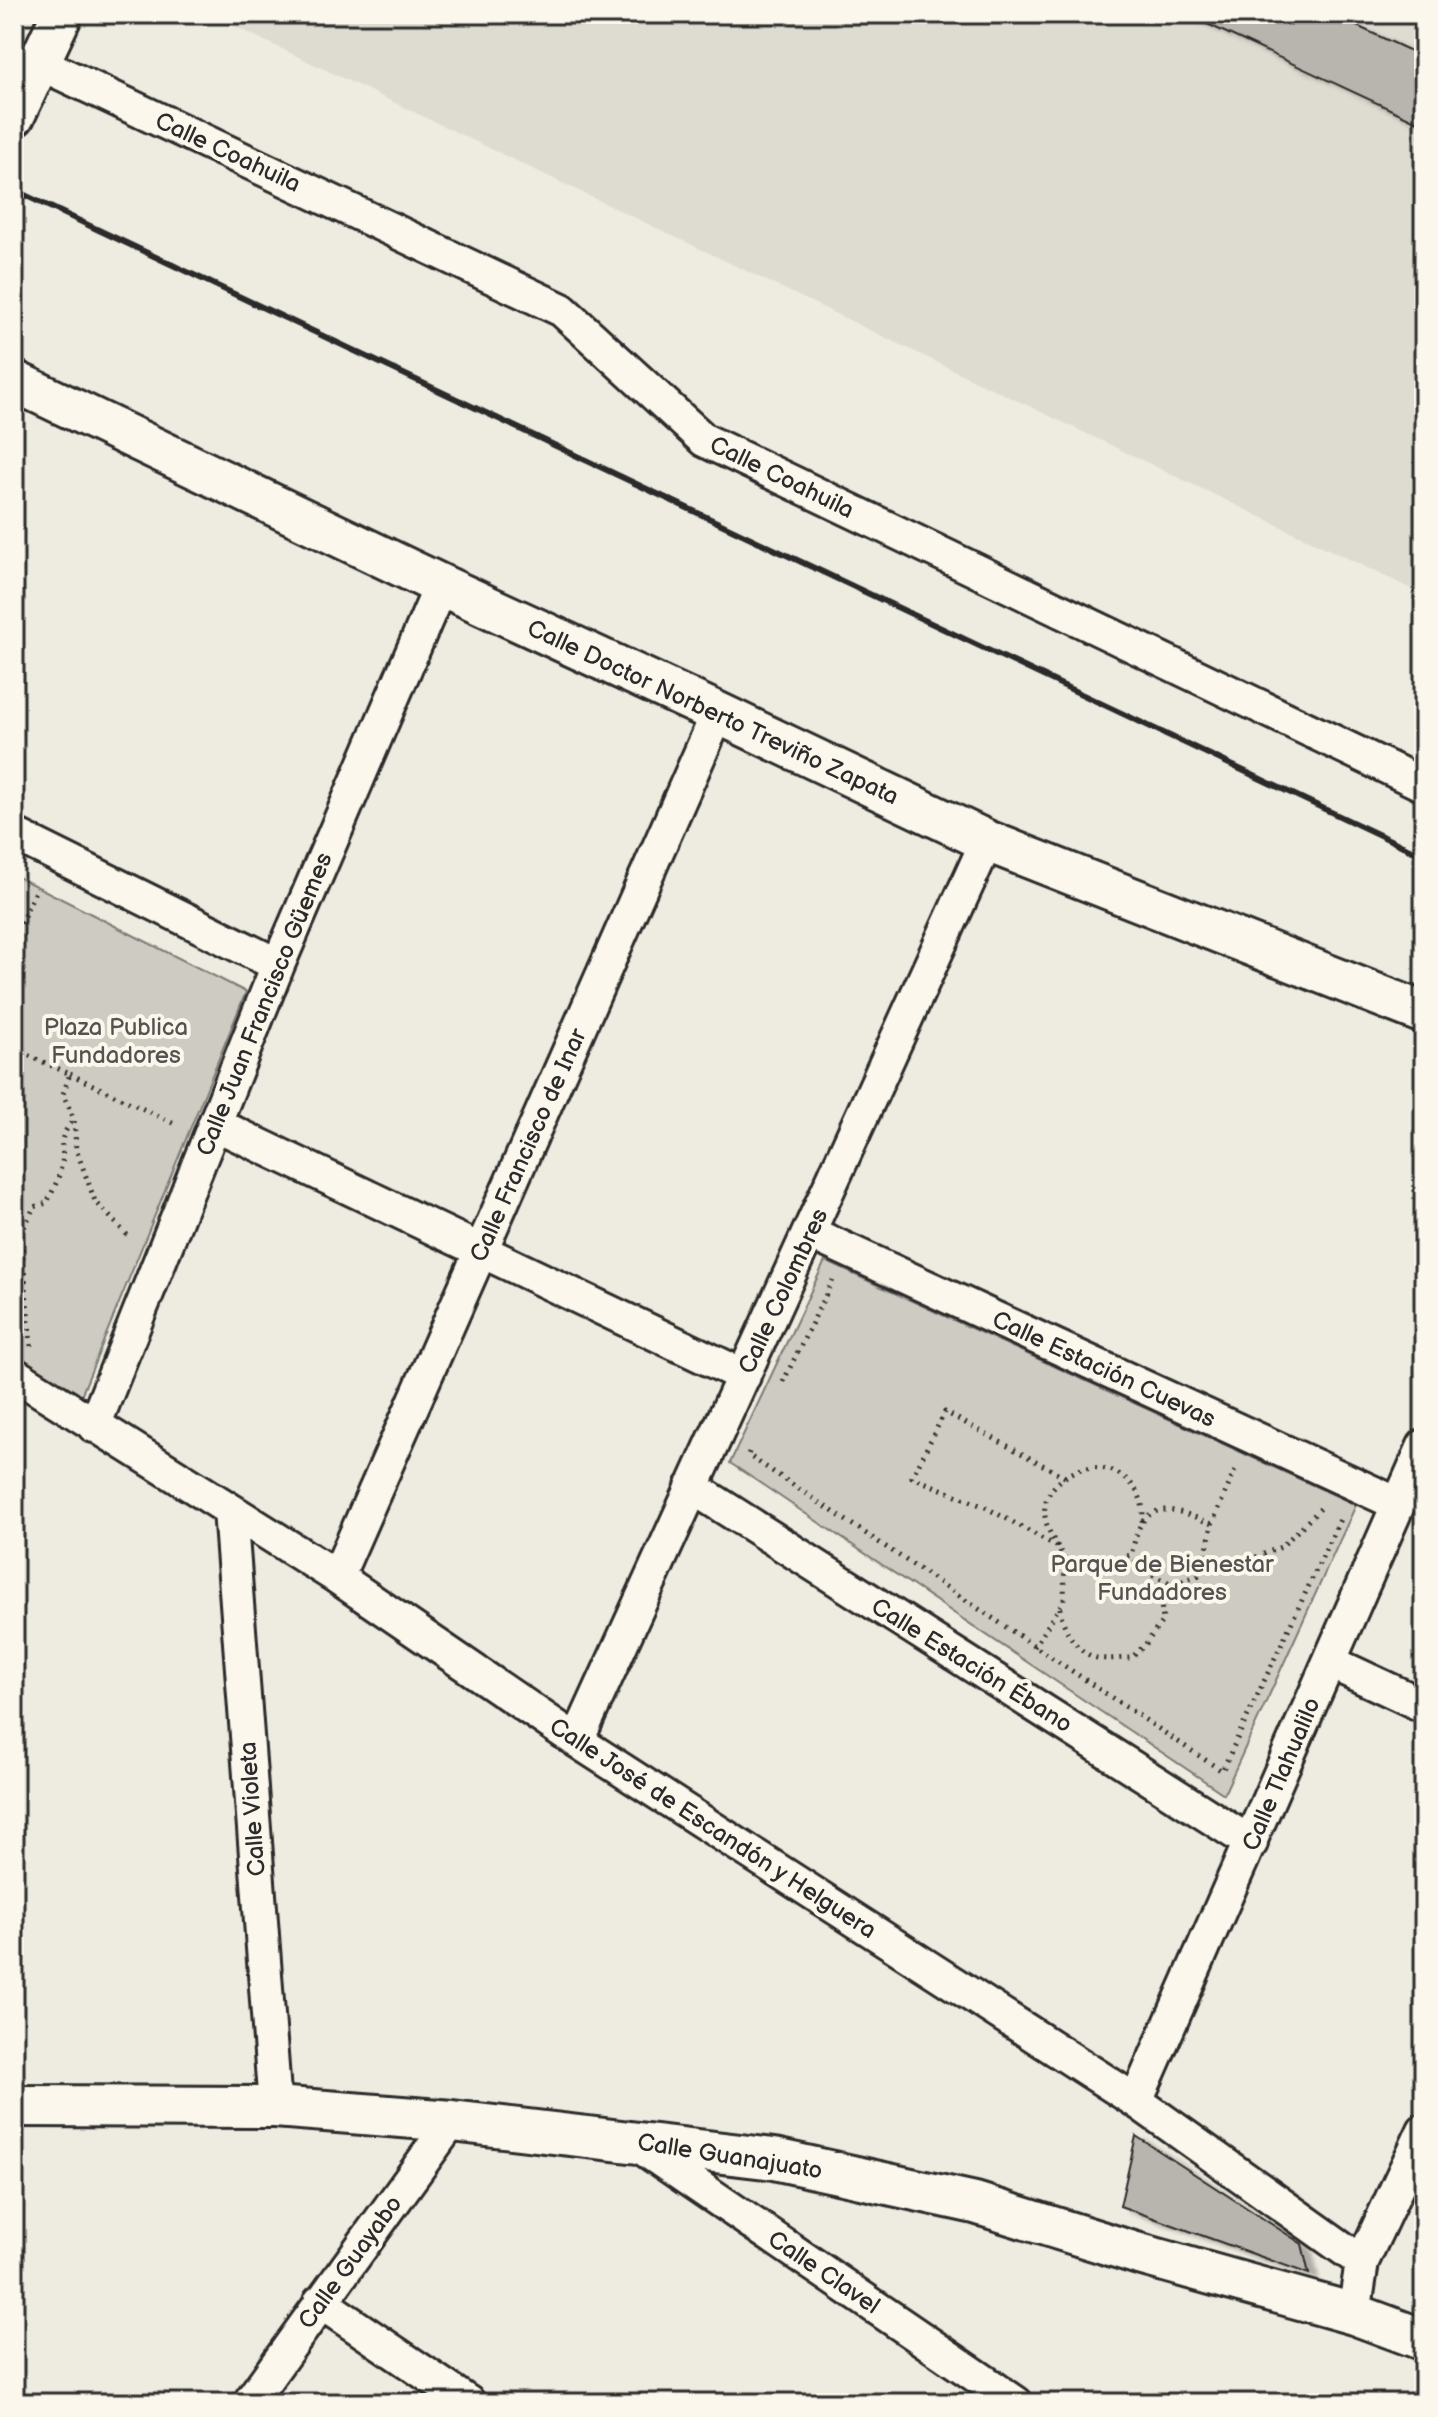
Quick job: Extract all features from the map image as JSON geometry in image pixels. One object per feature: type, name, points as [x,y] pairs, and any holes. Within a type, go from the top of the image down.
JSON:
[{"type":"street","points":[[14,116],[62,14]]},
{"type":"street","name":"Calle Coahuila","points":[[39,63],[562,310],[704,440],[1424,785]]},
{"type":"street","name":"Calle Doctor Norberto Treviño Zapata","points":[[14,381],[987,841],[1424,1013]]},
{"type":"street","name":"Calle Juan Francisco Güemes","points":[[94,1426],[199,1126],[278,965],[441,585]]},
{"type":"street","name":"Calle Francisco de Inar","points":[[337,1577],[718,713]]},
{"type":"street","points":[[14,834],[278,965]]},
{"type":"street","name":"Calle Colombres","points":[[577,1741],[987,841]]},
{"type":"street","points":[[199,1126],[481,1251],[744,1376]]},
{"type":"street","name":"Calle Estación Cuevas","points":[[810,1233],[1398,1504]]},
{"type":"street","name":"Calle José de Escandón y Helguera","points":[[18,1361],[94,1426],[337,1577],[577,1741],[1136,2101],[1362,2262]]},
{"type":"street","name":"Calle Tlahualilo","points":[[1136,2101],[1424,1446]]},
{"type":"street","name":"Calle Estación Ébano","points":[[692,1487],[1251,1843]]},
{"type":"street","name":"Calle Violeta","points":[[230,1510],[275,2107]]},
{"type":"street","points":[[1330,1662],[1424,1706]]},
{"type":"street","name":"Calle Guanajuato","points":[[14,2106],[275,2107],[452,2121],[774,2159],[975,2203],[1136,2253],[1354,2314],[1424,2340]]},
{"type":"street","name":"Calle Guayabo","points":[[249,2403],[452,2121]]},
{"type":"street","points":[[1354,2314],[1362,2262],[1424,2130]]},
{"type":"street","name":"Calle Clavel","points":[[632,2141],[1016,2403]]},
{"type":"street","points":[[320,2302],[469,2403]]},
{"type":"path","points":[[25,882],[51,894]]},
{"type":"path","points":[[14,938],[37,887]]},
{"type":"path","points":[[14,1049],[199,1126]]},
{"type":"path","points":[[70,1074],[63,1094],[74,1119],[76,1149],[95,1201],[123,1233],[133,1239],[126,1254]]},
{"type":"path","points":[[18,1361],[32,1352],[21,1234],[34,1207],[47,1203],[51,1195],[62,1165],[60,1145],[64,1132],[74,1119]]},
{"type":"path","points":[[782,1385],[836,1273]]},
{"type":"path","points":[[1058,1547],[985,1507],[912,1477],[945,1412],[1065,1477]]},
{"type":"path","points":[[754,1441],[748,1455],[1222,1771],[1342,1516]]},
{"type":"path","points":[[1034,1647],[1064,1600],[1065,1560],[1047,1530],[1044,1510],[1052,1486],[1082,1469],[1104,1468],[1125,1477],[1139,1492],[1145,1509],[1131,1555]]},
{"type":"path","points":[[1204,1564],[1221,1571],[1281,1547],[1323,1506]]},
{"type":"path","points":[[1131,1555],[1145,1572],[1173,1584],[1198,1576],[1204,1564],[1212,1524],[1172,1508],[1156,1512],[1142,1522]]},
{"type":"path","points":[[1065,1571],[1131,1555]]},
{"type":"path","points":[[1060,1607],[1062,1624],[1079,1647],[1097,1658],[1131,1658],[1163,1620],[1158,1578]]},
{"type":"shaded area","points":[[209,14],[1424,14],[1424,595]]},
{"type":"green space","name":"Plaza Publica Fundadores","points":[[14,875],[246,992],[79,1401],[14,1358]]},
{"type":"green space","name":"Parque de Bienestar Fundadores","points":[[825,1261],[1356,1505],[1224,1794],[730,1463]]},
{"type":"building","points":[[1186,14],[1331,14],[1424,57],[1424,125]]},
{"type":"building","points":[[1136,2136],[1302,2244],[1309,2274],[1120,2206]]},
{"type":"railway","points":[[14,190],[1424,856]]}]
